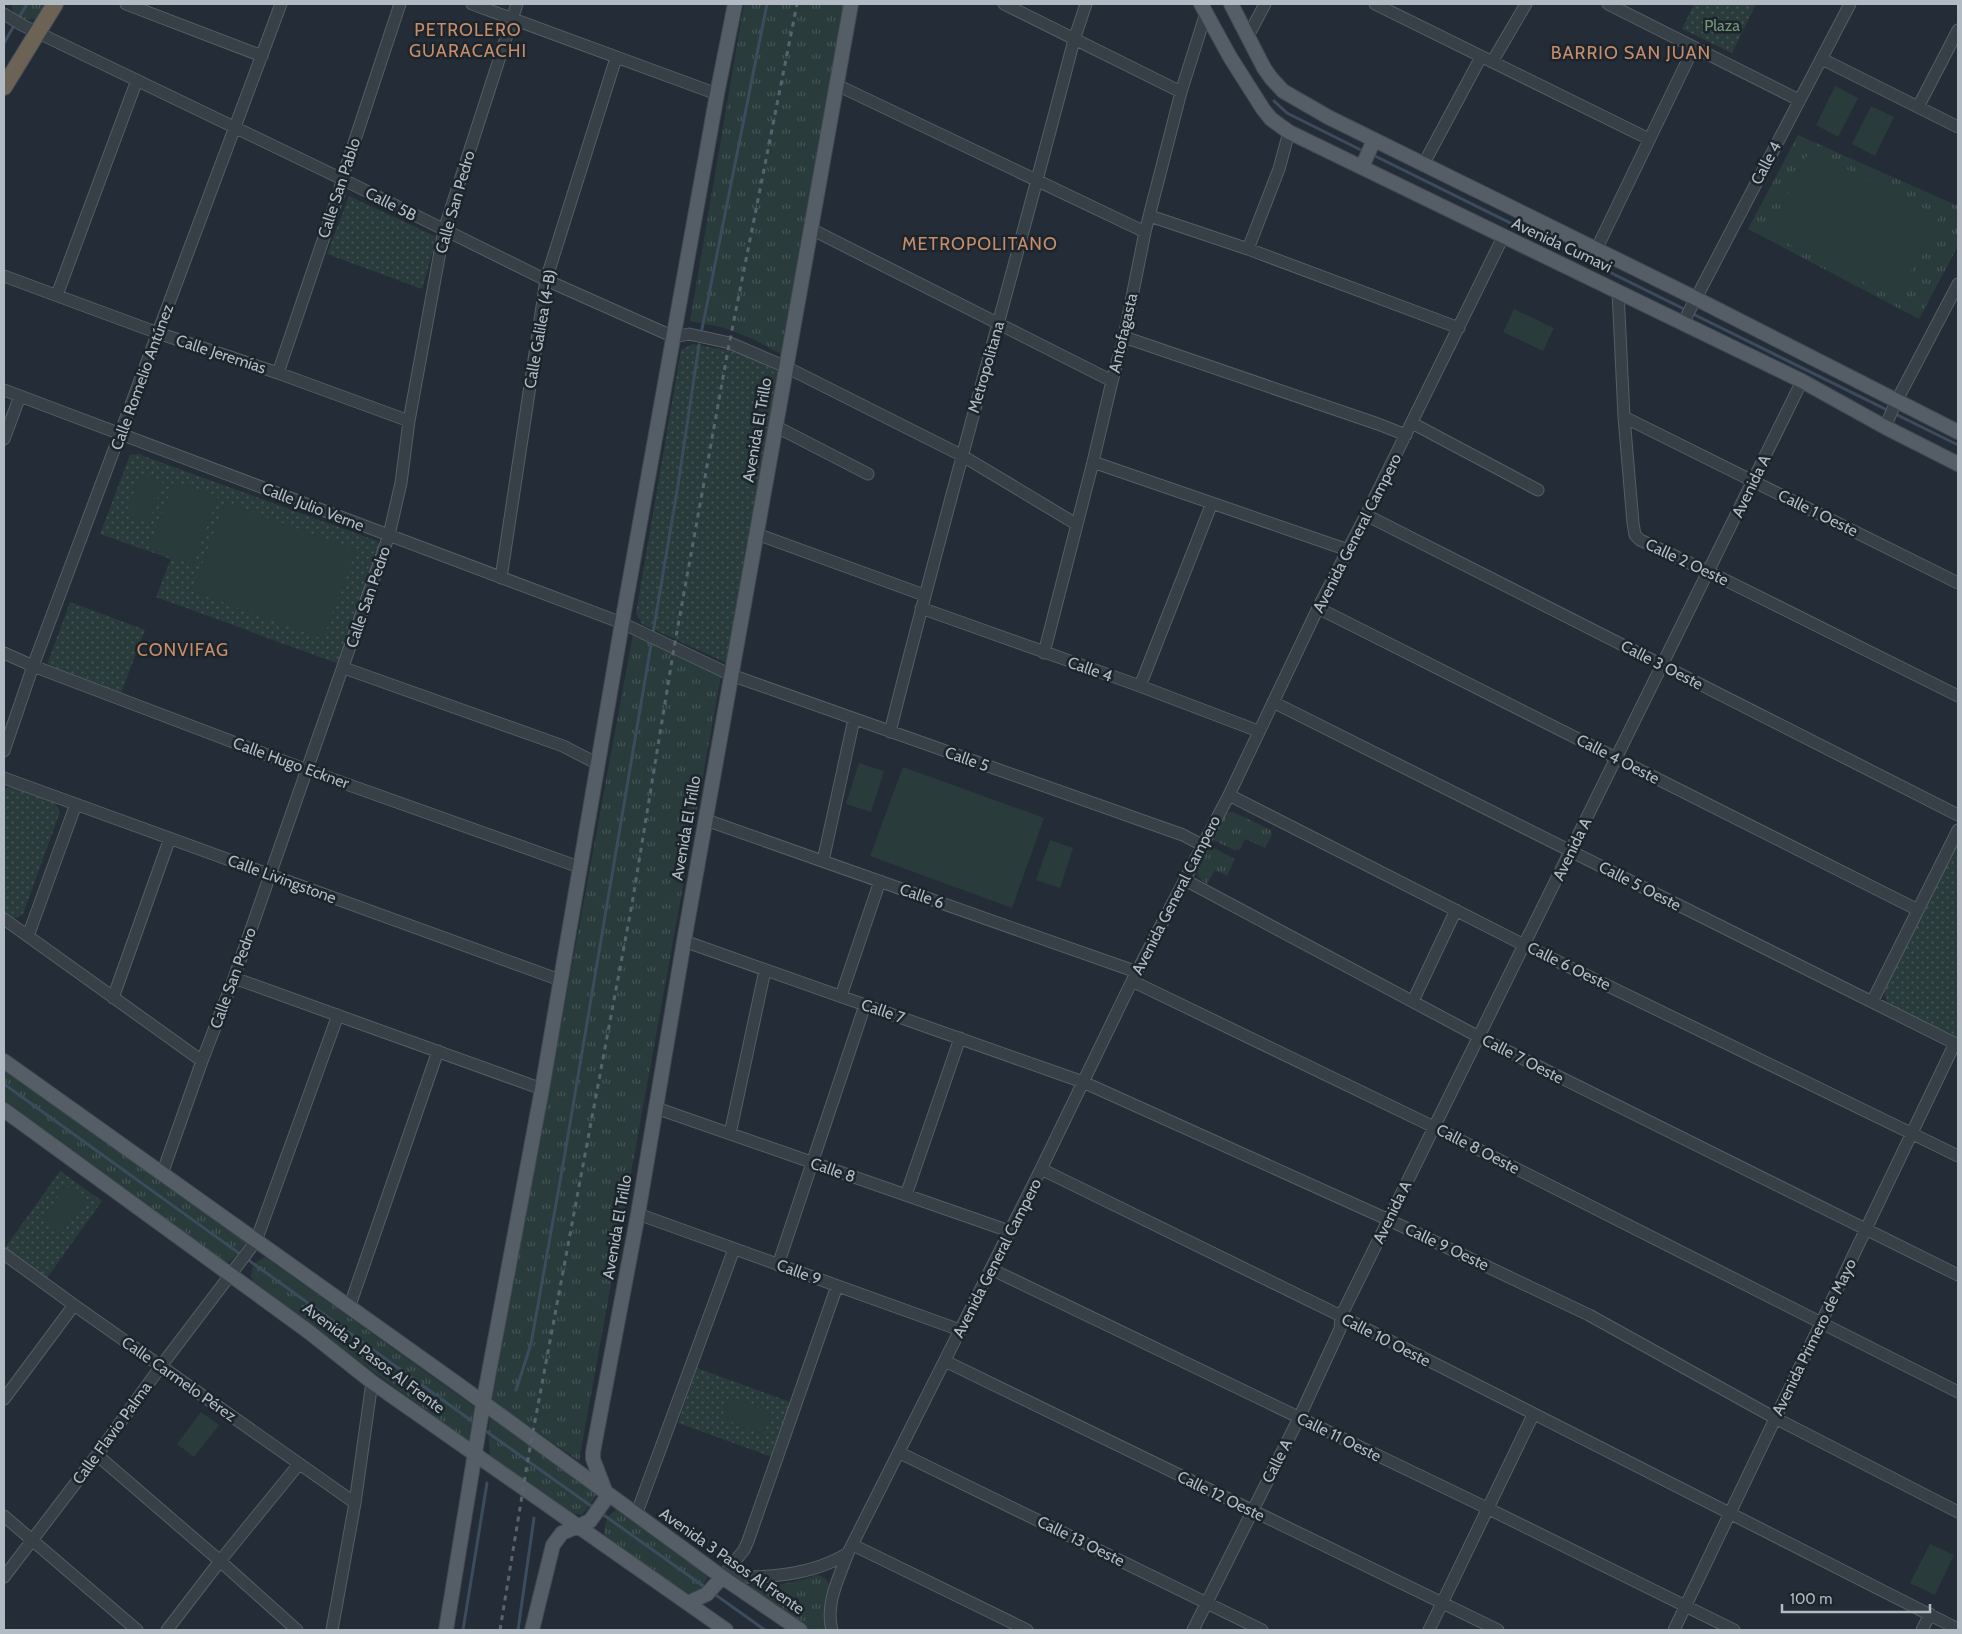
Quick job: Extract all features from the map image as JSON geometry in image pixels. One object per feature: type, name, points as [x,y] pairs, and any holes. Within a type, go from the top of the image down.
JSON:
[{"type":"highway","points":[[4,87],[56,4]]},
{"type":"main road","points":[[446,1630],[477,1439],[542,1089],[717,94],[735,4]]},
{"type":"main road","name":"Avenida El Trillo","points":[[606,1497],[593,1459],[593,1452],[638,1214],[684,941],[851,4]]},
{"type":"main road","name":"Avenida Cumavi","points":[[1231,4],[1264,68],[1283,91],[1373,143],[1423,165],[1596,250],[1802,381],[1958,464]]},
{"type":"main road","name":"Avenida Cumavi","points":[[1203,8],[1253,94],[1271,119],[1289,132],[1364,164],[1503,237],[1618,292],[1689,310],[1958,432]]},
{"type":"main road","points":[[1253,94],[1271,78]]},
{"type":"main road","points":[[1364,164],[1373,143]]},
{"type":"main road","name":"Avenida 3 Pasos Al Frente","points":[[4,1061],[162,1174],[254,1244],[459,1385],[483,1408],[606,1497],[636,1515],[715,1585],[800,1630]]},
{"type":"main road","name":"Avenida 3 Pasos Al Frente","points":[[4,1110],[235,1271],[372,1382],[475,1453],[584,1524],[688,1604],[726,1630]]},
{"type":"main road","points":[[459,1385],[470,1385],[480,1382],[489,1375]]},
{"type":"main road","points":[[532,1630],[553,1546],[562,1533],[584,1524],[606,1497]]},
{"type":"main road","points":[[688,1604],[715,1585]]},
{"type":"street","points":[[126,4],[262,56]]},
{"type":"street","name":"Calle Romelio Antúnez","points":[[4,751],[33,666],[281,4]]},
{"type":"street","name":"Calle San Pablo","points":[[278,373],[400,4]]},
{"type":"street","points":[[472,4],[717,94]]},
{"type":"street","name":"Calle San Pedro","points":[[162,1174],[234,978],[269,874],[390,536],[444,230],[517,4]]},
{"type":"street","points":[[1004,4],[1181,92]]},
{"type":"street","name":"Metropolitana","points":[[890,732],[961,455],[999,324],[1074,40],[1086,4]]},
{"type":"street","points":[[1248,36],[1265,4]]},
{"type":"street","points":[[1375,4],[1648,139]]},
{"type":"street","points":[[1492,62],[1526,4]]},
{"type":"street","points":[[1608,4],[1799,100]]},
{"type":"street","name":"Calle 4","points":[[1689,310],[1799,100],[1822,60],[1846,5]]},
{"type":"street","name":"Antofagasta","points":[[1044,653],[1124,337],[1145,232],[1203,8]]},
{"type":"street","name":"Calle 5B","points":[[7,16],[546,280],[674,337],[689,334],[730,343],[786,367],[961,455],[1076,524]]},
{"type":"street","points":[[1918,107],[1958,30]]},
{"type":"street","points":[[1596,250],[1694,47]]},
{"type":"street","points":[[1423,165],[1481,57]]},
{"type":"street","name":"Calle Galilea (4-B)","points":[[502,578],[546,280],[616,58]]},
{"type":"street","points":[[1822,60],[1958,127]]},
{"type":"street","points":[[58,295],[137,80]]},
{"type":"street","points":[[837,84],[1145,232]]},
{"type":"street","points":[[1248,249],[1279,169],[1289,132]]},
{"type":"street","points":[[1150,216],[1248,249],[1459,328]]},
{"type":"street","points":[[811,229],[1112,381]]},
{"type":"street","name":"Avenida General Campero","points":[[832,1630],[830,1607],[834,1588],[851,1549],[991,1270],[1135,976],[1229,795],[1318,608],[1366,516],[1503,237]]},
{"type":"street","name":"Calle Jeremías","points":[[4,276],[158,333],[278,373],[409,421]]},
{"type":"street","points":[[1886,425],[1958,284]]},
{"type":"street","name":"Calle 2 Oeste","points":[[1618,292],[1624,417],[1632,523],[1635,534],[1640,540],[1709,572],[1958,696]]},
{"type":"street","points":[[1124,337],[1406,435]]},
{"type":"street","name":"Avenida A","points":[[1341,1316],[1802,381]]},
{"type":"street","name":"Calle Julio Verne","points":[[4,390],[625,625],[732,674]]},
{"type":"street","points":[[4,439],[20,396]]},
{"type":"street","name":"Calle 1 Oeste","points":[[1624,417],[1958,582]]},
{"type":"street","points":[[1412,423],[1538,490]]},
{"type":"street","points":[[775,426],[868,474]]},
{"type":"street","points":[[1093,462],[1348,550]]},
{"type":"street","points":[[1140,686],[1212,503]]},
{"type":"street","name":"Calle 3 Oeste","points":[[1366,516],[1958,815]]},
{"type":"street","points":[[757,534],[924,595]]},
{"type":"street","name":"Calle 4","points":[[921,608],[1140,686],[1258,732]]},
{"type":"street","name":"Calle 4 Oeste","points":[[1318,608],[1918,910]]},
{"type":"street","name":"Calle Hugo Eckner","points":[[4,653],[33,666],[307,770],[580,867]]},
{"type":"street","points":[[344,668],[563,746],[598,764]]},
{"type":"street","name":"Calle 5","points":[[732,674],[890,732],[1183,835],[1202,845]]},
{"type":"street","name":"Calle 5 Oeste","points":[[1273,702],[1957,1044]]},
{"type":"street","points":[[823,861],[854,719]]},
{"type":"street","name":"Calle Livingstone","points":[[4,778],[560,980]]},
{"type":"street","name":"Calle 6 Oeste","points":[[1229,795],[1524,945],[1958,1156]]},
{"type":"street","points":[[28,936],[76,804]]},
{"type":"street","name":"Calle 6","points":[[706,820],[880,881],[1135,976]]},
{"type":"street","points":[[1872,1002],[1958,830]]},
{"type":"street","points":[[113,998],[170,838]]},
{"type":"street","name":"Calle 7 Oeste","points":[[1185,880],[1479,1037],[1958,1276]]},
{"type":"street","points":[[840,996],[880,881]]},
{"type":"street","points":[[1413,1001],[1456,910]]},
{"type":"street","points":[[4,919],[202,1061]]},
{"type":"street","name":"Calle 7","points":[[684,941],[1083,1082]]},
{"type":"street","points":[[730,1134],[765,970]]},
{"type":"street","name":"Calle 8 Oeste","points":[[1135,976],[1958,1392]]},
{"type":"street","points":[[234,978],[542,1089]]},
{"type":"street","points":[[778,1265],[865,1005]]},
{"type":"street","name":"Calle Flavio Palma","points":[[4,1577],[254,1244],[338,1015]]},
{"type":"street","points":[[906,1195],[960,1038]]},
{"type":"street","name":"Avenida Primero de Mayo","points":[[1674,1630],[1865,1230],[1957,1044]]},
{"type":"street","points":[[349,1308],[438,1051]]},
{"type":"street","name":"Calle 9 Oeste","points":[[1083,1082],[1389,1220],[1589,1315],[1776,1418],[1958,1512]]},
{"type":"street","name":"Calle 8","points":[[656,1108],[1009,1231]]},
{"type":"street","name":"Calle 10 Oeste","points":[[1041,1169],[1341,1316],[1729,1514],[1958,1628]]},
{"type":"street","name":"Calle 9","points":[[638,1214],[960,1330]]},
{"type":"street","points":[[636,1515],[734,1249]]},
{"type":"street","name":"Calle Carmelo Pérez","points":[[4,1254],[74,1306],[355,1503]]},
{"type":"street","name":"Calle 11 Oeste","points":[[991,1270],[1488,1508],[1734,1630]]},
{"type":"street","points":[[715,1585],[744,1550],[748,1541],[836,1286]]},
{"type":"street","points":[[6,1391],[74,1306]]},
{"type":"street","name":"Calle A","points":[[1193,1630],[1299,1418],[1340,1329],[1341,1316]]},
{"type":"street","name":"Calle 12 Oeste","points":[[945,1361],[1498,1630]]},
{"type":"street","points":[[332,1630],[355,1503],[372,1382]]},
{"type":"street","points":[[1429,1630],[1533,1414]]},
{"type":"street","name":"Calle 13 Oeste","points":[[900,1453],[1262,1630]]},
{"type":"street","points":[[97,1455],[220,1561],[296,1630]]},
{"type":"street","points":[[167,1630],[299,1464]]},
{"type":"street","points":[[4,1516],[137,1630]]},
{"type":"street","points":[[715,1585],[783,1575],[835,1561],[851,1549],[1027,1630]]},
{"type":"street","points":[[1922,1630],[1930,1614]]},
{"type":"green space","points":[[11,4],[48,4],[42,15],[28,20],[14,14]]},
{"type":"green space","points":[[744,4],[847,4],[785,356],[753,339],[725,328],[690,321]]},
{"type":"green space","name":"Plaza","points":[[1694,4],[1756,4],[1732,53],[1682,29]]},
{"type":"green space","points":[[1835,86],[1858,98],[1838,137],[1816,125]]},
{"type":"green space","points":[[1871,106],[1894,117],[1875,156],[1852,144]]},
{"type":"green space","points":[[1798,135],[1958,206],[1958,246],[1919,319],[1748,229]]},
{"type":"green space","points":[[1810,150],[1939,216],[1897,299],[1767,233]]},
{"type":"green space","points":[[349,196],[437,237],[422,289],[327,254]]},
{"type":"green space","points":[[1514,309],[1554,328],[1543,351],[1503,332]]},
{"type":"green space","points":[[693,344],[736,352],[782,373],[729,664],[642,624],[636,613],[681,350]]},
{"type":"green space","points":[[138,454],[377,541],[382,548],[339,664],[156,597],[171,559],[100,534],[130,455]]},
{"type":"green space","points":[[140,474],[163,482],[149,523],[126,515]]},
{"type":"green space","points":[[174,481],[218,497],[193,565],[149,548]]},
{"type":"green space","points":[[225,502],[356,550],[323,639],[192,591]]},
{"type":"green space","points":[[70,602],[145,630],[119,698],[50,670],[48,662]]},
{"type":"green space","points":[[633,634],[721,676],[579,1461],[492,1400]]},
{"type":"green space","points":[[859,763],[884,771],[871,812],[846,804]]},
{"type":"green space","points":[[903,767],[1044,818],[1012,908],[870,856]]},
{"type":"green space","points":[[13,787],[54,802],[60,812],[23,914],[16,918],[4,913],[4,789]]},
{"type":"green space","points":[[1227,812],[1233,812],[1271,830],[1272,835],[1265,848],[1245,839],[1240,850],[1237,849],[1236,851],[1213,840]]},
{"type":"green space","points":[[1050,840],[1073,848],[1060,888],[1036,880]]},
{"type":"green space","points":[[1958,840],[1958,1039],[1888,1003],[1884,992]]},
{"type":"green space","points":[[1210,846],[1235,859],[1227,876],[1215,870],[1207,884],[1198,877],[1197,871]]},
{"type":"green space","points":[[4,1066],[248,1240],[230,1262],[222,1261],[4,1104]]},
{"type":"green space","points":[[60,1171],[102,1201],[47,1278],[5,1248]]},
{"type":"green space","points":[[66,1186],[86,1201],[60,1235],[41,1220]]},
{"type":"green space","points":[[265,1257],[475,1407],[470,1442],[255,1286],[251,1276],[253,1265]]},
{"type":"green space","points":[[697,1368],[790,1402],[772,1457],[678,1423]]},
{"type":"green space","points":[[730,1396],[772,1413],[763,1434],[721,1418]]},
{"type":"green space","points":[[201,1412],[219,1425],[194,1457],[177,1444]]},
{"type":"green space","points":[[490,1416],[597,1495],[582,1515],[566,1512],[530,1488],[490,1455],[488,1431]]},
{"type":"green space","points":[[620,1509],[709,1574],[702,1588],[688,1595],[604,1535],[609,1515]]},
{"type":"green space","points":[[1930,1544],[1954,1555],[1935,1595],[1910,1583]]},
{"type":"green space","points":[[816,1575],[826,1580],[829,1587],[824,1606],[828,1630],[811,1630],[746,1585],[764,1586],[781,1584],[799,1581]]},
{"type":"waterway","points":[[18,19],[27,4]]},
{"type":"waterway","points":[[702,329],[767,4]]},
{"type":"waterway","points":[[4,43],[15,24]]},
{"type":"waterway","points":[[1274,101],[1287,113],[1365,152]]},
{"type":"waterway","points":[[1371,154],[1686,310]]},
{"type":"waterway","points":[[1691,313],[1958,445]]},
{"type":"waterway","points":[[516,1390],[531,1344],[564,1159],[678,485],[699,345]]},
{"type":"waterway","points":[[4,1084],[476,1424]]},
{"type":"waterway","points":[[483,1429],[594,1508]]},
{"type":"waterway","points":[[463,1630],[487,1483]]},
{"type":"waterway","points":[[601,1513],[706,1588]]},
{"type":"waterway","points":[[518,1630],[534,1518]]},
{"type":"waterway","points":[[713,1593],[765,1630]]},
{"type":"railway","points":[[500,1630],[529,1453],[632,904],[674,648],[728,350],[797,4]]},
{"type":"district","name":"PETROLERO GUARACACHI","points":[[468,40]]},
{"type":"district","name":"BARRIO SAN JUAN","points":[[1631,53]]},
{"type":"district","name":"METROPOLITANO","points":[[980,244]]},
{"type":"district","name":"CONVIFAG","points":[[183,650]]}]
